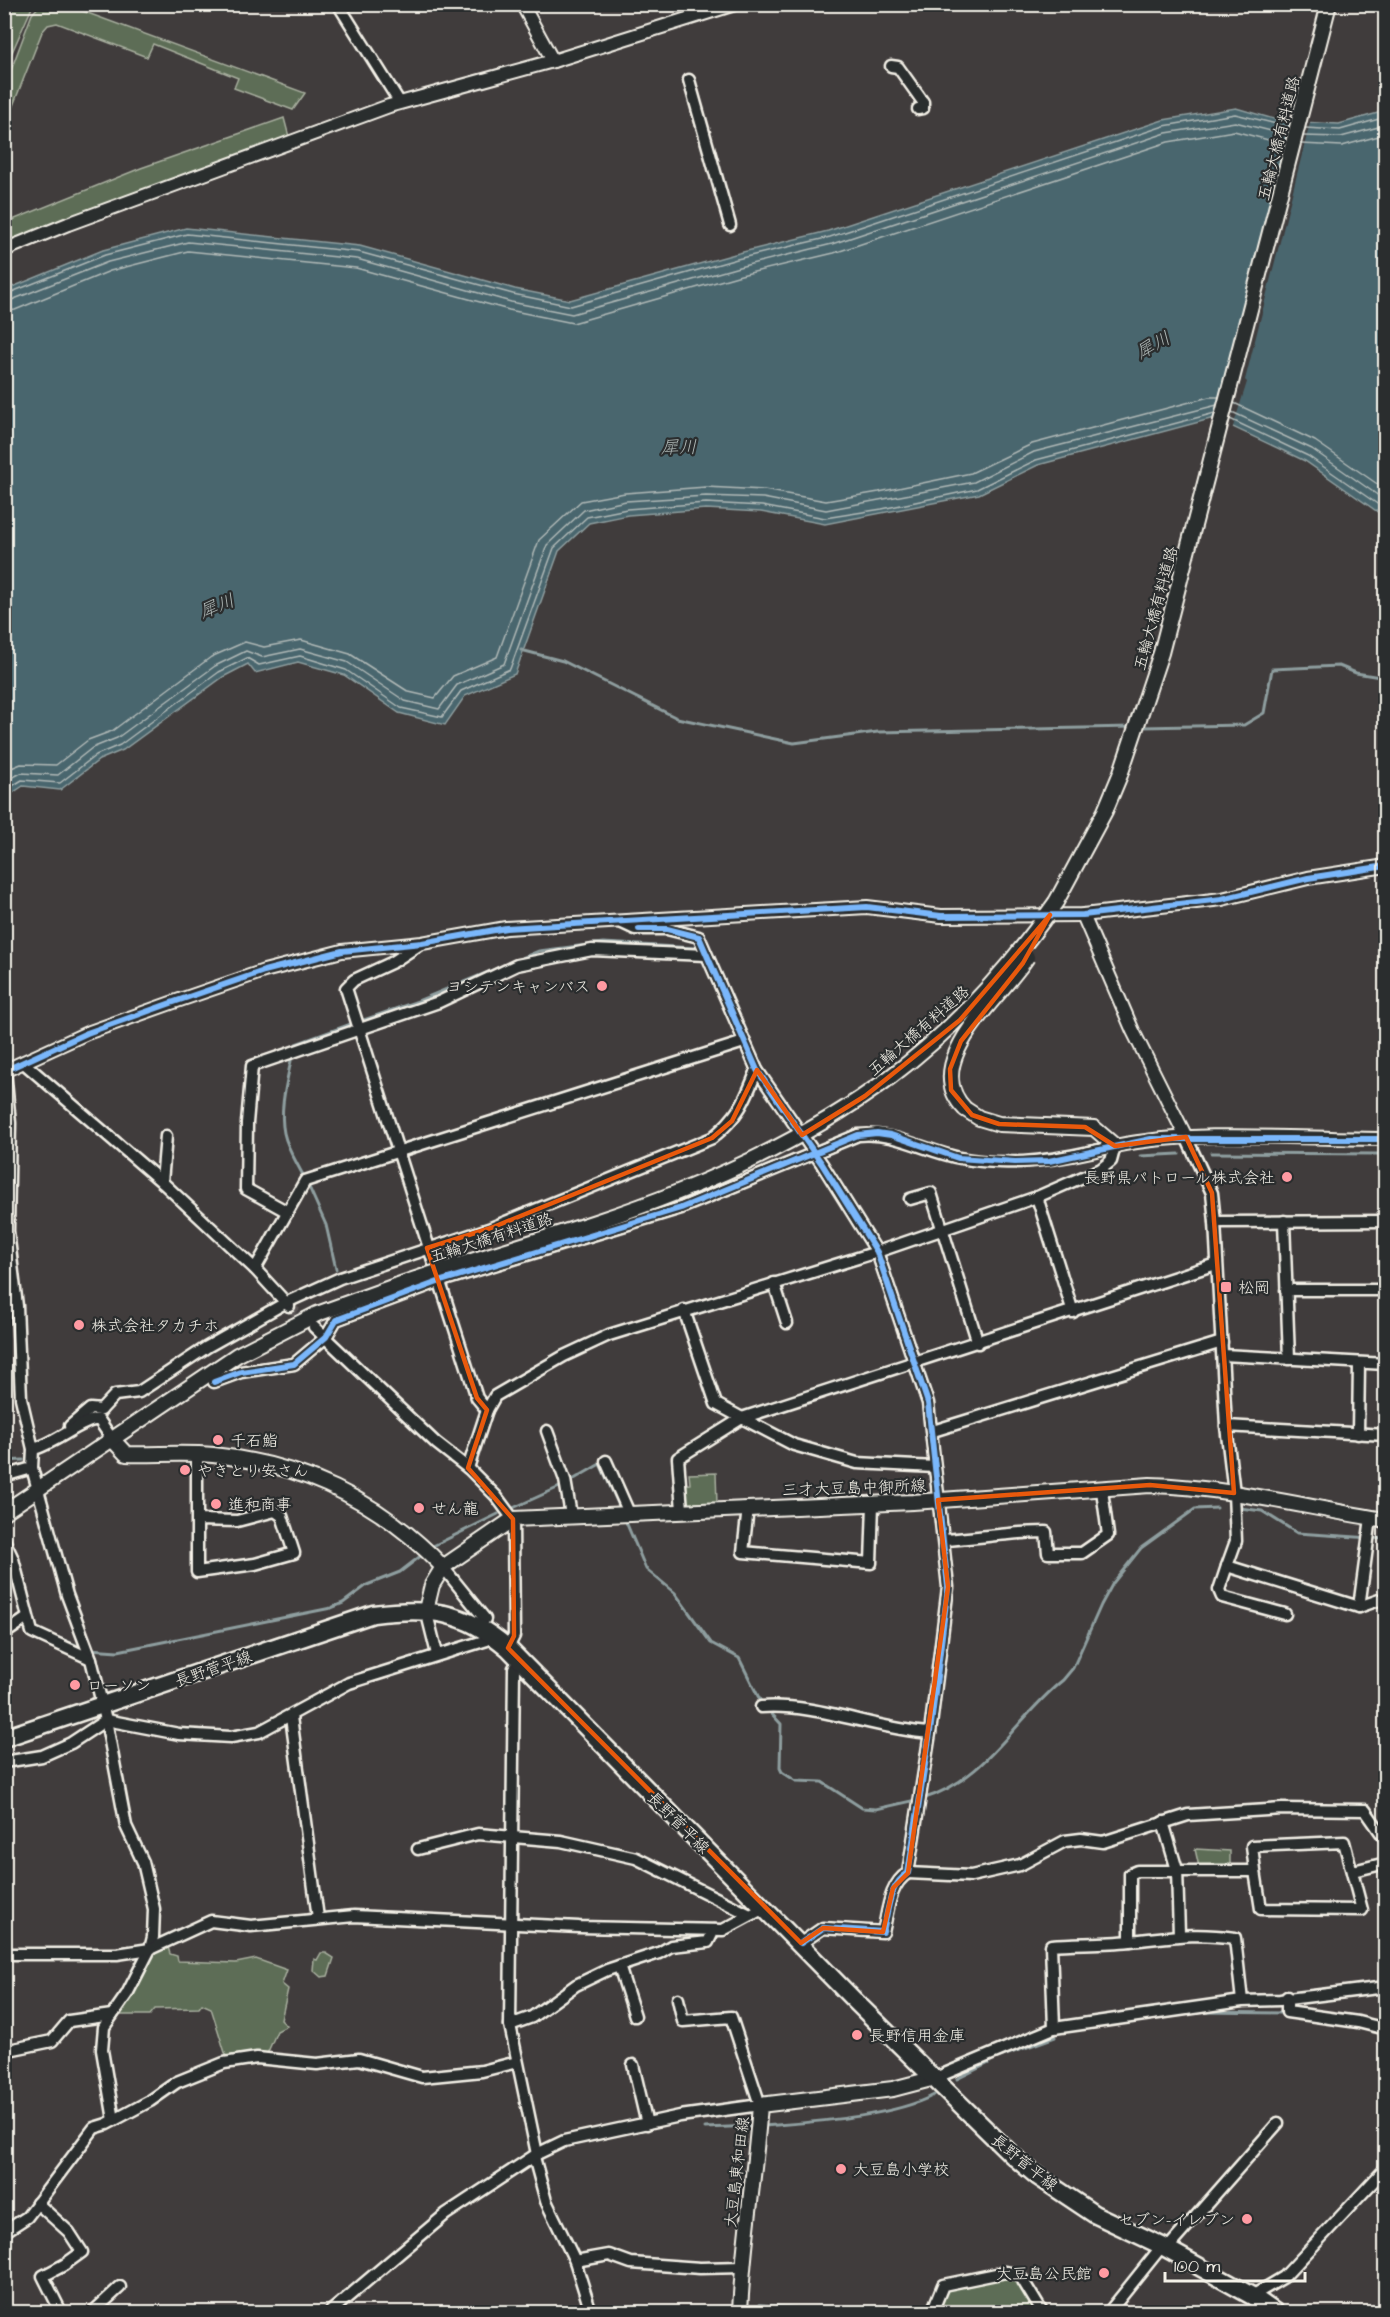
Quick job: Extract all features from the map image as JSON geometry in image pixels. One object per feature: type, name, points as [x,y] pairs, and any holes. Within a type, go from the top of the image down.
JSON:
[{"type":"main road","name":"五輪大橋有料道路","points":[[112,1439],[177,1393],[262,1340],[317,1314],[679,1192],[758,1158],[831,1118],[896,1073],[960,1020],[1012,963],[1056,902],[1116,784],[1161,653],[1329,4]]},
{"type":"main road","points":[[1056,902],[1023,963],[961,1041],[952,1059],[949,1079],[951,1090],[965,1109],[979,1118],[999,1124],[1094,1128],[1114,1146]]},
{"type":"main road","points":[[4,1512],[112,1439],[126,1454],[197,1455],[248,1459],[297,1470],[373,1509],[397,1526],[443,1567]]},
{"type":"main road","name":"三才大豆島中御所線","points":[[513,1519],[682,1510],[873,1504],[1150,1485],[1180,1486],[1234,1493],[1386,1520]]},
{"type":"main road","points":[[426,1610],[432,1585],[443,1567],[513,1519]]},
{"type":"main road","name":"長野菅平線","points":[[4,1738],[104,1713],[373,1614],[426,1610],[466,1620],[487,1631],[514,1654],[757,1912],[801,1943],[857,2003],[1037,2176],[1094,2214],[1164,2247],[1252,2296],[1275,2313]]},
{"type":"main road","name":"大豆島東和田線","points":[[740,2313],[745,2230],[758,2152],[760,2105],[893,2089],[935,2078]]},
{"type":"street","points":[[338,4],[400,103]]},
{"type":"street","points":[[522,4],[553,61]]},
{"type":"street","points":[[4,250],[68,224],[400,103],[553,61],[735,4]]},
{"type":"street","points":[[891,66],[898,67],[923,102],[923,108],[918,110]]},
{"type":"street","points":[[689,80],[730,225]]},
{"type":"street","points":[[114,2120],[102,2050],[104,2027],[127,1994],[150,1948],[153,1937],[152,1901],[143,1862],[126,1826],[90,1653],[67,1595],[32,1468],[33,1449],[21,1398],[17,1306],[9,1231],[10,1123],[5,1071],[25,1064],[87,1034],[264,971],[342,951],[422,943],[506,928],[867,907],[941,915],[1083,915],[1222,899],[1308,878],[1386,867]]},
{"type":"street","points":[[1083,915],[1133,1031],[1212,1194],[1226,1426],[1234,1493],[1236,1540],[1219,1590],[1222,1597],[1285,1614]]},
{"type":"street","points":[[617,920],[635,929],[667,929],[699,937],[757,1070],[814,1153],[877,1252],[928,1403],[933,1431],[938,1500],[945,1540],[948,1587],[930,1733],[908,1873]]},
{"type":"street","points":[[422,943],[393,962],[354,980],[346,988],[438,1282],[477,1398],[487,1410]]},
{"type":"street","points":[[286,1211],[246,1189],[247,1123],[252,1066],[439,1002],[517,965],[592,950],[706,955]]},
{"type":"street","points":[[255,1269],[305,1181],[744,1042]]},
{"type":"street","points":[[25,1064],[162,1182],[255,1269],[287,1304]]},
{"type":"street","points":[[55,1442],[86,1411],[100,1410],[115,1395],[139,1392],[207,1347],[340,1278],[491,1228],[712,1138],[732,1121],[744,1103],[757,1070]]},
{"type":"street","points":[[214,1382],[241,1372],[294,1364],[326,1337],[336,1320],[438,1282],[681,1208],[839,1141],[877,1133],[958,1158],[981,1161],[1049,1161],[1151,1139],[1186,1137],[1386,1140]]},
{"type":"street","points":[[162,1182],[166,1136]]},
{"type":"street","points":[[468,1468],[487,1410],[495,1396],[564,1356],[609,1335],[877,1252],[1037,1197],[1101,1169],[1111,1161],[1114,1146]]},
{"type":"street","points":[[910,1199],[931,1192],[978,1343]]},
{"type":"street","points":[[1037,1197],[1073,1312]]},
{"type":"street","points":[[1284,1221],[1289,1359]]},
{"type":"street","points":[[1215,1222],[1386,1221]]},
{"type":"street","points":[[682,1510],[678,1458],[742,1418],[1216,1264]]},
{"type":"street","points":[[774,1283],[787,1323]]},
{"type":"street","points":[[1286,1290],[1386,1290]]},
{"type":"street","points":[[684,1310],[716,1404],[795,1445],[856,1463],[935,1467]]},
{"type":"street","points":[[314,1327],[436,1443],[468,1468],[496,1496],[513,1519],[514,1668],[513,1836],[509,1924],[510,2025],[546,2201],[575,2261],[591,2313]]},
{"type":"street","points":[[933,1431],[1222,1342]]},
{"type":"street","points":[[1223,1355],[1386,1364]]},
{"type":"street","points":[[1358,1434],[1359,1364]]},
{"type":"street","points":[[100,1410],[112,1439]]},
{"type":"street","points":[[33,1449],[55,1442],[81,1424],[95,1419],[102,1423],[112,1439]]},
{"type":"street","points":[[1226,1426],[1386,1435]]},
{"type":"street","points":[[547,1431],[566,1484],[571,1515]]},
{"type":"street","points":[[197,1455],[197,1520],[197,1572],[255,1564],[294,1553],[282,1516],[274,1511],[237,1521],[197,1520]]},
{"type":"street","points":[[606,1461],[629,1513]]},
{"type":"street","points":[[4,1476],[32,1468]]},
{"type":"street","points":[[945,1540],[994,1537],[1006,1532],[1046,1532],[1048,1553],[1082,1553],[1108,1535],[1102,1490]]},
{"type":"street","points":[[748,1508],[743,1552],[871,1563],[873,1504]]},
{"type":"street","points":[[1359,1607],[1371,1518]]},
{"type":"street","points":[[4,1540],[13,1559],[32,1632],[90,1653]]},
{"type":"street","points":[[1227,1566],[1359,1607],[1379,1600]]},
{"type":"street","points":[[443,1567],[485,1619]]},
{"type":"street","points":[[426,1610],[437,1654]]},
{"type":"street","points":[[4,1634],[27,1618]]},
{"type":"street","points":[[104,1713],[179,1734],[231,1737],[259,1732],[291,1717],[348,1683],[487,1640]]},
{"type":"street","points":[[765,1706],[790,1705],[904,1731],[930,1733]]},
{"type":"street","points":[[4,1762],[42,1756],[71,1743],[104,1713]]},
{"type":"street","points":[[291,1717],[318,1918]]},
{"type":"street","points":[[801,1943],[823,1928],[883,1932],[893,1888],[898,1878],[908,1873],[971,1876],[1020,1865],[1065,1841],[1081,1839],[1103,1842],[1188,1815],[1282,1809],[1365,1810],[1386,1840]]},
{"type":"street","points":[[1163,1822],[1177,1870],[1179,1934]]},
{"type":"street","points":[[418,1850],[478,1834],[561,1841],[636,1858],[757,1912]]},
{"type":"street","points":[[1344,1842],[1362,1910],[1261,1910],[1255,1871],[1252,1846],[1344,1842]]},
{"type":"street","points":[[1353,1871],[1386,1863]]},
{"type":"street","points":[[1131,1941],[1130,1874],[1137,1871],[1177,1870],[1255,1871]]},
{"type":"street","points":[[4,1954],[117,1954],[150,1948],[211,1921],[251,1926],[354,1916],[509,1924],[723,1930],[757,1912]]},
{"type":"street","points":[[510,2025],[532,2017],[576,1985],[619,1966],[659,1953],[671,1946],[708,1942],[714,1930]]},
{"type":"street","points":[[1053,2028],[1051,1945],[1131,1941],[1201,1933],[1235,1938],[1242,2001]]},
{"type":"street","points":[[619,1966],[635,2016]]},
{"type":"street","points":[[935,2078],[1053,2028],[1242,2001],[1386,1987]]},
{"type":"street","points":[[1287,1997],[1287,2012],[1358,2022],[1386,2029]]},
{"type":"street","points":[[330,2313],[446,2214],[512,2169],[564,2141],[680,2116],[760,2105],[731,2017],[683,2021],[678,1999]]},
{"type":"street","points":[[4,2051],[52,2041],[69,2021],[112,2015]]},
{"type":"street","points":[[4,2232],[27,2217],[94,2128],[150,2101],[177,2082],[224,2063],[276,2059],[317,2064],[359,2059],[422,2077],[482,2071],[517,2062]]},
{"type":"street","points":[[633,2065],[647,2124]]},
{"type":"street","points":[[1109,2313],[1164,2247],[1278,2123]]},
{"type":"street","points":[[1252,2296],[1284,2277],[1386,2168]]},
{"type":"street","points":[[37,2203],[69,2232],[82,2252],[43,2276],[61,2313]]},
{"type":"street","points":[[575,2261],[609,2255],[631,2263],[700,2268],[742,2267]]},
{"type":"street","points":[[932,2313],[944,2285],[1006,2272],[1022,2279],[1042,2313]]},
{"type":"street","points":[[93,2313],[120,2287]]},
{"type":"highlighted area","points":[[1050,915],[1023,963],[961,1041],[950,1069],[951,1090],[972,1115],[999,1124],[1085,1127],[1115,1146],[1186,1137],[1212,1193],[1234,1493],[1150,1485],[938,1500],[948,1587],[908,1873],[893,1888],[883,1932],[823,1928],[801,1943],[508,1648],[514,1636],[513,1519],[468,1468],[487,1410],[477,1398],[427,1248],[491,1228],[712,1138],[732,1121],[757,1070],[802,1135],[865,1096],[960,1020]]},
{"type":"green space","points":[[13,5],[33,5],[5,68],[5,16]]},
{"type":"green space","points":[[40,5],[66,5],[305,93],[293,110],[234,88],[238,78],[153,44],[147,57],[57,23],[48,25],[42,32],[5,126],[5,86],[32,14]]},
{"type":"green space","points":[[284,118],[289,137],[5,244],[5,223],[141,168]]},
{"type":"green space","points":[[716,1473],[717,1505],[688,1506],[685,1504],[684,1485],[690,1484],[689,1474]]},
{"type":"green space","points":[[1195,1849],[1230,1851],[1230,1867],[1199,1867]]},
{"type":"green space","points":[[168,1947],[170,1954],[177,1956],[178,1961],[236,1963],[256,1959],[287,1970],[282,1984],[288,1989],[281,2020],[287,2026],[277,2031],[267,2054],[248,2054],[227,2059],[211,2008],[202,2004],[199,2008],[155,2009],[150,2015],[119,2015],[151,1955]]},
{"type":"green space","points":[[321,1953],[334,1958],[328,1976],[321,1977],[313,1970],[314,1959],[317,1960]]},
{"type":"green space","points":[[1010,2276],[1017,2278],[1038,2312],[936,2312],[946,2289]]},
{"type":"water","name":"犀川","points":[[1236,108],[1281,121],[1339,124],[1385,111],[1385,517],[1305,461],[1214,418],[1038,465],[979,494],[825,524],[761,512],[706,509],[628,515],[589,523],[559,551],[515,674],[465,696],[445,725],[399,713],[344,675],[298,662],[255,673],[248,664],[223,677],[123,750],[99,760],[60,790],[23,786],[5,798],[5,290],[103,250],[186,228],[360,246],[515,289],[570,300],[735,254],[828,231],[1163,120]]},
{"type":"water","points":[[759,2304],[795,2307],[795,2312],[759,2312]]},
{"type":"pier","points":[[1293,119],[1311,119],[1245,380],[1247,382],[1232,430],[1216,423]]},
{"type":"waterway","points":[[521,650],[563,661],[677,718],[794,743],[878,732],[1132,727]]},
{"type":"waterway","points":[[1142,727],[1244,725],[1264,713],[1272,669],[1339,666],[1356,673],[1386,678]]},
{"type":"waterway","points":[[364,1020],[418,1001],[539,951],[603,943],[695,948]]},
{"type":"waterway","points":[[296,1044],[351,1024]]},
{"type":"waterway","points":[[292,1056],[282,1114],[287,1144],[304,1177]]},
{"type":"waterway","points":[[1211,1153],[1379,1154]]},
{"type":"waterway","points":[[1140,1156],[1179,1154]]},
{"type":"waterway","points":[[309,1187],[326,1225],[336,1269]]},
{"type":"waterway","points":[[4,1461],[23,1460]]},
{"type":"waterway","points":[[569,1482],[600,1464],[619,1506]]},
{"type":"waterway","points":[[513,1508],[564,1485]]},
{"type":"waterway","points":[[922,1799],[945,1790],[965,1778],[1063,1680],[1073,1668],[1113,1583],[1141,1548],[1195,1509],[1217,1508]]},
{"type":"waterway","points":[[1240,1508],[1262,1511],[1297,1533],[1386,1539]]},
{"type":"waterway","points":[[433,1546],[498,1514]]},
{"type":"waterway","points":[[626,1522],[646,1569],[675,1593],[711,1643],[739,1658],[762,1704]]},
{"type":"waterway","points":[[5,1527],[22,1573]]},
{"type":"waterway","points":[[89,1649],[118,1651],[331,1608],[343,1603],[367,1585],[400,1572],[422,1555]]},
{"type":"waterway","points":[[56,1637],[83,1648]]},
{"type":"waterway","points":[[769,1711],[781,1724],[780,1768],[782,1772],[796,1781],[822,1782],[862,1808],[876,1809],[916,1800]]},
{"type":"waterway","points":[[1201,2012],[1284,2013]]},
{"type":"waterway","points":[[1000,2057],[1055,2037]]},
{"type":"waterway","points":[[957,2079],[989,2063]]},
{"type":"waterway","points":[[765,2126],[828,2120],[897,2109],[934,2095]]},
{"type":"waterway","points":[[705,2128],[753,2126]]},
{"type":"tunnel","points":[[289,1306],[309,1323]]},
{"type":"cycle path","points":[[4,1071],[87,1033],[171,1003],[264,971],[342,951],[422,943],[506,928],[867,907],[941,916],[1083,915],[1222,899],[1308,878],[1386,866]]},
{"type":"cycle path","points":[[639,929],[667,929],[699,937],[757,1070],[822,1164],[877,1252],[928,1403],[948,1587],[930,1733],[908,1873],[893,1891],[883,1932],[823,1928],[801,1943]]},
{"type":"cycle path","points":[[214,1382],[241,1372],[294,1364],[326,1337],[336,1320],[438,1282],[681,1208],[858,1135],[877,1133],[891,1135],[958,1158],[1015,1162],[1049,1161],[1151,1139],[1386,1139]]},
{"type":"place","name":"ヨシテンキャンバス","points":[[602,986]]},
{"type":"place","name":"長野県パトロール株式会社","points":[[1287,1177]]},
{"type":"place","name":"松岡","points":[[1226,1287]]},
{"type":"place","name":"株式会社タカチホ","points":[[79,1325]]},
{"type":"place","name":"千石鮨","points":[[218,1440]]},
{"type":"place","name":"やきとり安さん","points":[[185,1470]]},
{"type":"place","name":"進和商事","points":[[216,1504]]},
{"type":"place","name":"せん龍","points":[[419,1508]]},
{"type":"place","name":"ローソン","points":[[75,1685]]},
{"type":"place","name":"長野信用金庫","points":[[857,2035]]},
{"type":"place","name":"大豆島小学校","points":[[841,2169]]},
{"type":"place","name":"セブン-イレブン","points":[[1247,2219]]},
{"type":"place","name":"大豆島公民館","points":[[1104,2273]]}]
